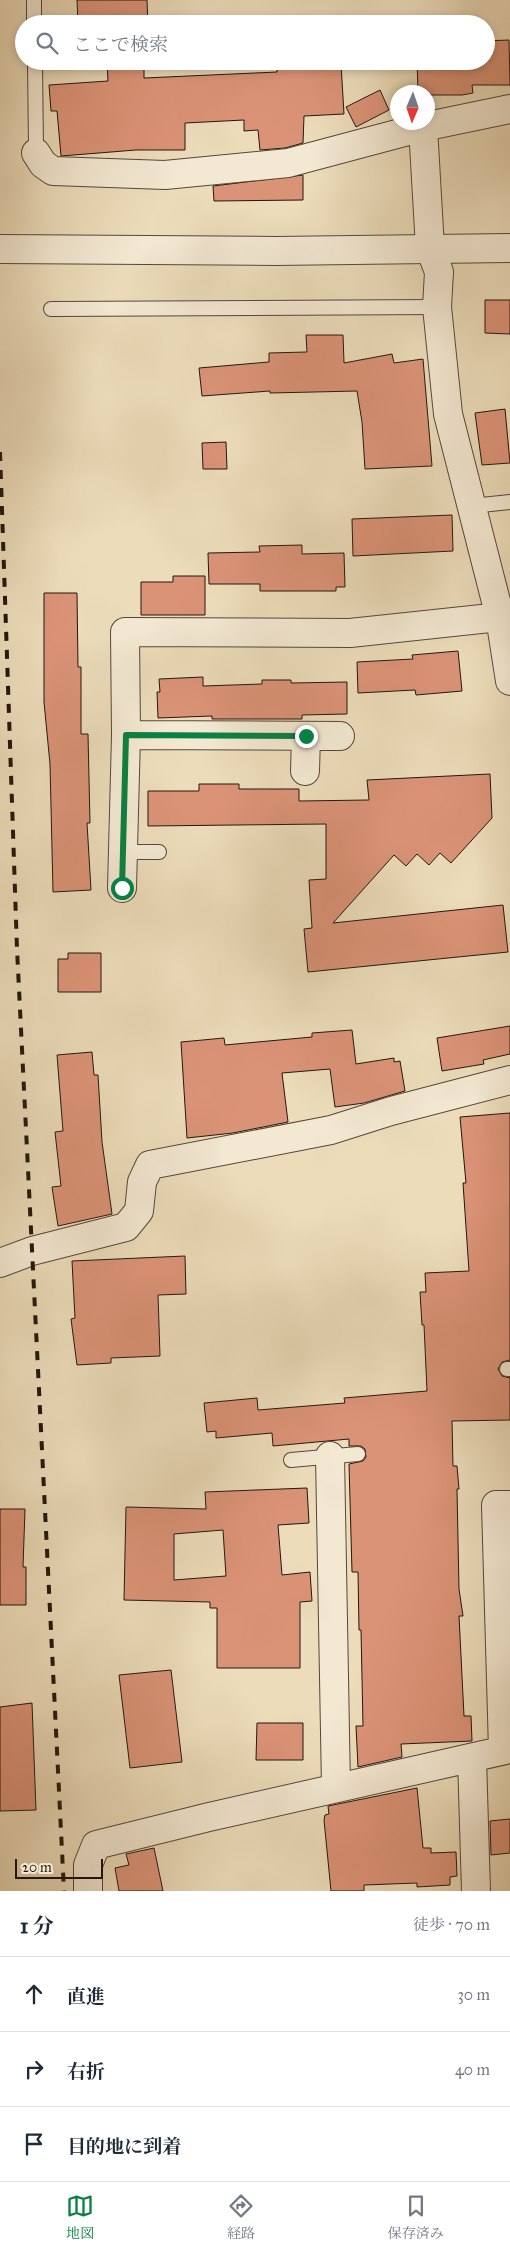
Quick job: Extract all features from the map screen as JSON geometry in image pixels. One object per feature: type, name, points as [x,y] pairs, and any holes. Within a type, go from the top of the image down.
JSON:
[{"type":"street","points":[[435,125],[510,109]]},
{"type":"street","points":[[36,153],[43,164],[53,171],[165,175],[288,163],[412,130]]},
{"type":"street","points":[[423,130],[430,248],[439,272],[437,307],[448,414],[472,506],[505,616],[510,681]]},
{"type":"street","points":[[11,249],[275,251],[510,248]]},
{"type":"street","points":[[122,888],[126,735],[125,632],[350,633],[505,616]]},
{"type":"street","points":[[126,735],[340,736]]},
{"type":"street","points":[[305,771],[306,736]]},
{"type":"street","points":[[0,1263],[32,1251],[126,1228],[139,1211],[142,1182],[150,1166],[331,1130],[391,1111],[510,1080]]},
{"type":"street","points":[[330,1456],[336,1788]]},
{"type":"street","points":[[88,1891],[88,1865],[96,1845],[506,1749],[496,1505],[510,1505]]},
{"type":"street","points":[[472,1758],[476,1891]]},
{"type":"lane","points":[[34,0],[34,15]]},
{"type":"lane","points":[[35,70],[36,153]]},
{"type":"lane","points":[[51,309],[437,307]]},
{"type":"lane","points":[[472,506],[510,502]]},
{"type":"lane","points":[[124,852],[159,852]]},
{"type":"lane","points":[[291,1460],[358,1454]]},
{"type":"building","points":[[77,0],[147,0],[148,15],[78,15]]},
{"type":"building","points":[[509,40],[510,85],[472,85],[473,93],[435,95],[435,85],[418,85],[417,70],[495,70],[495,41]]},
{"type":"building","points":[[107,70],[144,70],[144,78],[277,72],[277,70],[341,70],[344,114],[304,116],[303,143],[285,148],[260,150],[258,130],[244,131],[244,120],[185,123],[185,150],[136,150],[61,156],[57,111],[51,111],[49,85],[108,81]]},
{"type":"building","points":[[380,90],[389,110],[356,127],[346,107]]},
{"type":"building","points":[[303,175],[303,200],[214,201],[213,186]]},
{"type":"building","points":[[485,300],[510,300],[510,334],[485,333]]},
{"type":"building","points":[[306,335],[343,335],[344,363],[392,354],[394,363],[423,359],[432,466],[365,469],[362,422],[357,391],[270,393],[270,391],[202,396],[199,368],[269,362],[269,353],[307,352]]},
{"type":"building","points":[[505,409],[510,463],[482,465],[475,413]]},
{"type":"building","points":[[226,442],[227,469],[203,469],[202,443]]},
{"type":"building","points":[[452,515],[453,551],[353,556],[352,519]]},
{"type":"building","points":[[302,545],[302,554],[344,553],[345,587],[336,587],[336,591],[260,591],[260,584],[209,584],[208,553],[260,552],[259,546]]},
{"type":"building","points":[[173,576],[205,576],[205,615],[141,615],[141,582],[173,582]]},
{"type":"building","points":[[44,593],[77,593],[78,667],[81,667],[81,734],[88,734],[90,823],[87,823],[91,890],[53,892],[50,764],[44,702]]},
{"type":"building","points":[[458,651],[462,691],[416,695],[415,690],[358,693],[357,662],[413,659],[412,655]]},
{"type":"building","points":[[203,677],[203,686],[262,684],[262,680],[291,680],[291,683],[347,682],[347,714],[302,715],[302,719],[212,719],[212,716],[158,718],[157,692],[160,692],[159,679]]},
{"type":"building","points":[[490,774],[492,818],[451,863],[440,853],[429,865],[417,854],[406,866],[394,855],[333,923],[503,905],[508,952],[308,972],[304,929],[312,928],[309,880],[326,879],[326,824],[148,826],[148,791],[199,791],[199,784],[239,784],[239,789],[299,789],[299,801],[369,800],[367,780]]},
{"type":"building","points":[[68,953],[101,953],[101,992],[58,992],[58,959],[68,959]]},
{"type":"building","points":[[510,1026],[510,1054],[483,1060],[484,1064],[442,1071],[437,1038]]},
{"type":"building","points":[[352,1030],[356,1064],[394,1058],[394,1062],[400,1061],[405,1091],[364,1103],[335,1107],[330,1069],[282,1073],[288,1122],[233,1133],[187,1138],[181,1042],[224,1038],[225,1045],[312,1037],[312,1033]]},
{"type":"building","points":[[92,1052],[94,1075],[98,1075],[102,1142],[112,1214],[58,1226],[52,1187],[61,1186],[55,1132],[63,1131],[57,1055]]},
{"type":"building","points":[[510,1113],[510,1360],[502,1362],[498,1369],[502,1376],[510,1378],[510,1420],[452,1421],[453,1466],[457,1466],[459,1489],[457,1489],[459,1589],[463,1616],[459,1616],[464,1716],[471,1716],[472,1741],[401,1744],[402,1757],[358,1767],[356,1726],[363,1726],[361,1630],[359,1630],[358,1572],[352,1572],[349,1464],[363,1461],[366,1457],[365,1449],[361,1446],[349,1446],[349,1439],[273,1446],[272,1433],[216,1438],[216,1431],[207,1432],[204,1403],[257,1398],[258,1410],[345,1403],[344,1398],[427,1391],[424,1325],[422,1325],[420,1292],[426,1292],[425,1273],[469,1271],[463,1183],[466,1183],[460,1117]]},
{"type":"building","points":[[185,1256],[186,1294],[158,1295],[160,1356],[111,1358],[111,1363],[77,1365],[71,1319],[75,1318],[72,1261]]},
{"type":"building","points":[[307,1488],[309,1523],[278,1525],[282,1575],[310,1572],[312,1601],[300,1602],[300,1668],[217,1668],[217,1608],[210,1608],[210,1602],[124,1600],[126,1507],[206,1509],[205,1492]],"holes":[[[223,1530],[226,1576],[174,1580],[174,1534]]]},
{"type":"building","points":[[0,1509],[25,1509],[23,1567],[26,1567],[26,1605],[0,1605]]},
{"type":"building","points":[[171,1670],[182,1762],[130,1768],[119,1675]]},
{"type":"building","points":[[32,1703],[36,1810],[0,1811],[0,1707]]},
{"type":"building","points":[[257,1723],[303,1723],[303,1760],[256,1760]]},
{"type":"building","points":[[417,1788],[423,1848],[431,1848],[431,1853],[456,1852],[457,1876],[450,1877],[450,1885],[417,1887],[417,1883],[364,1885],[364,1891],[331,1891],[324,1820],[325,1815],[329,1814],[328,1806]]},
{"type":"building","points":[[510,1819],[510,1853],[491,1855],[490,1821]]},
{"type":"building","points":[[154,1848],[163,1891],[119,1891],[115,1868],[129,1865],[126,1854]]},
{"type":"railway","points":[[0,452],[17,949],[64,1891]]},
{"type":"route","points":[[122,888],[126,735],[306,736]]}]
